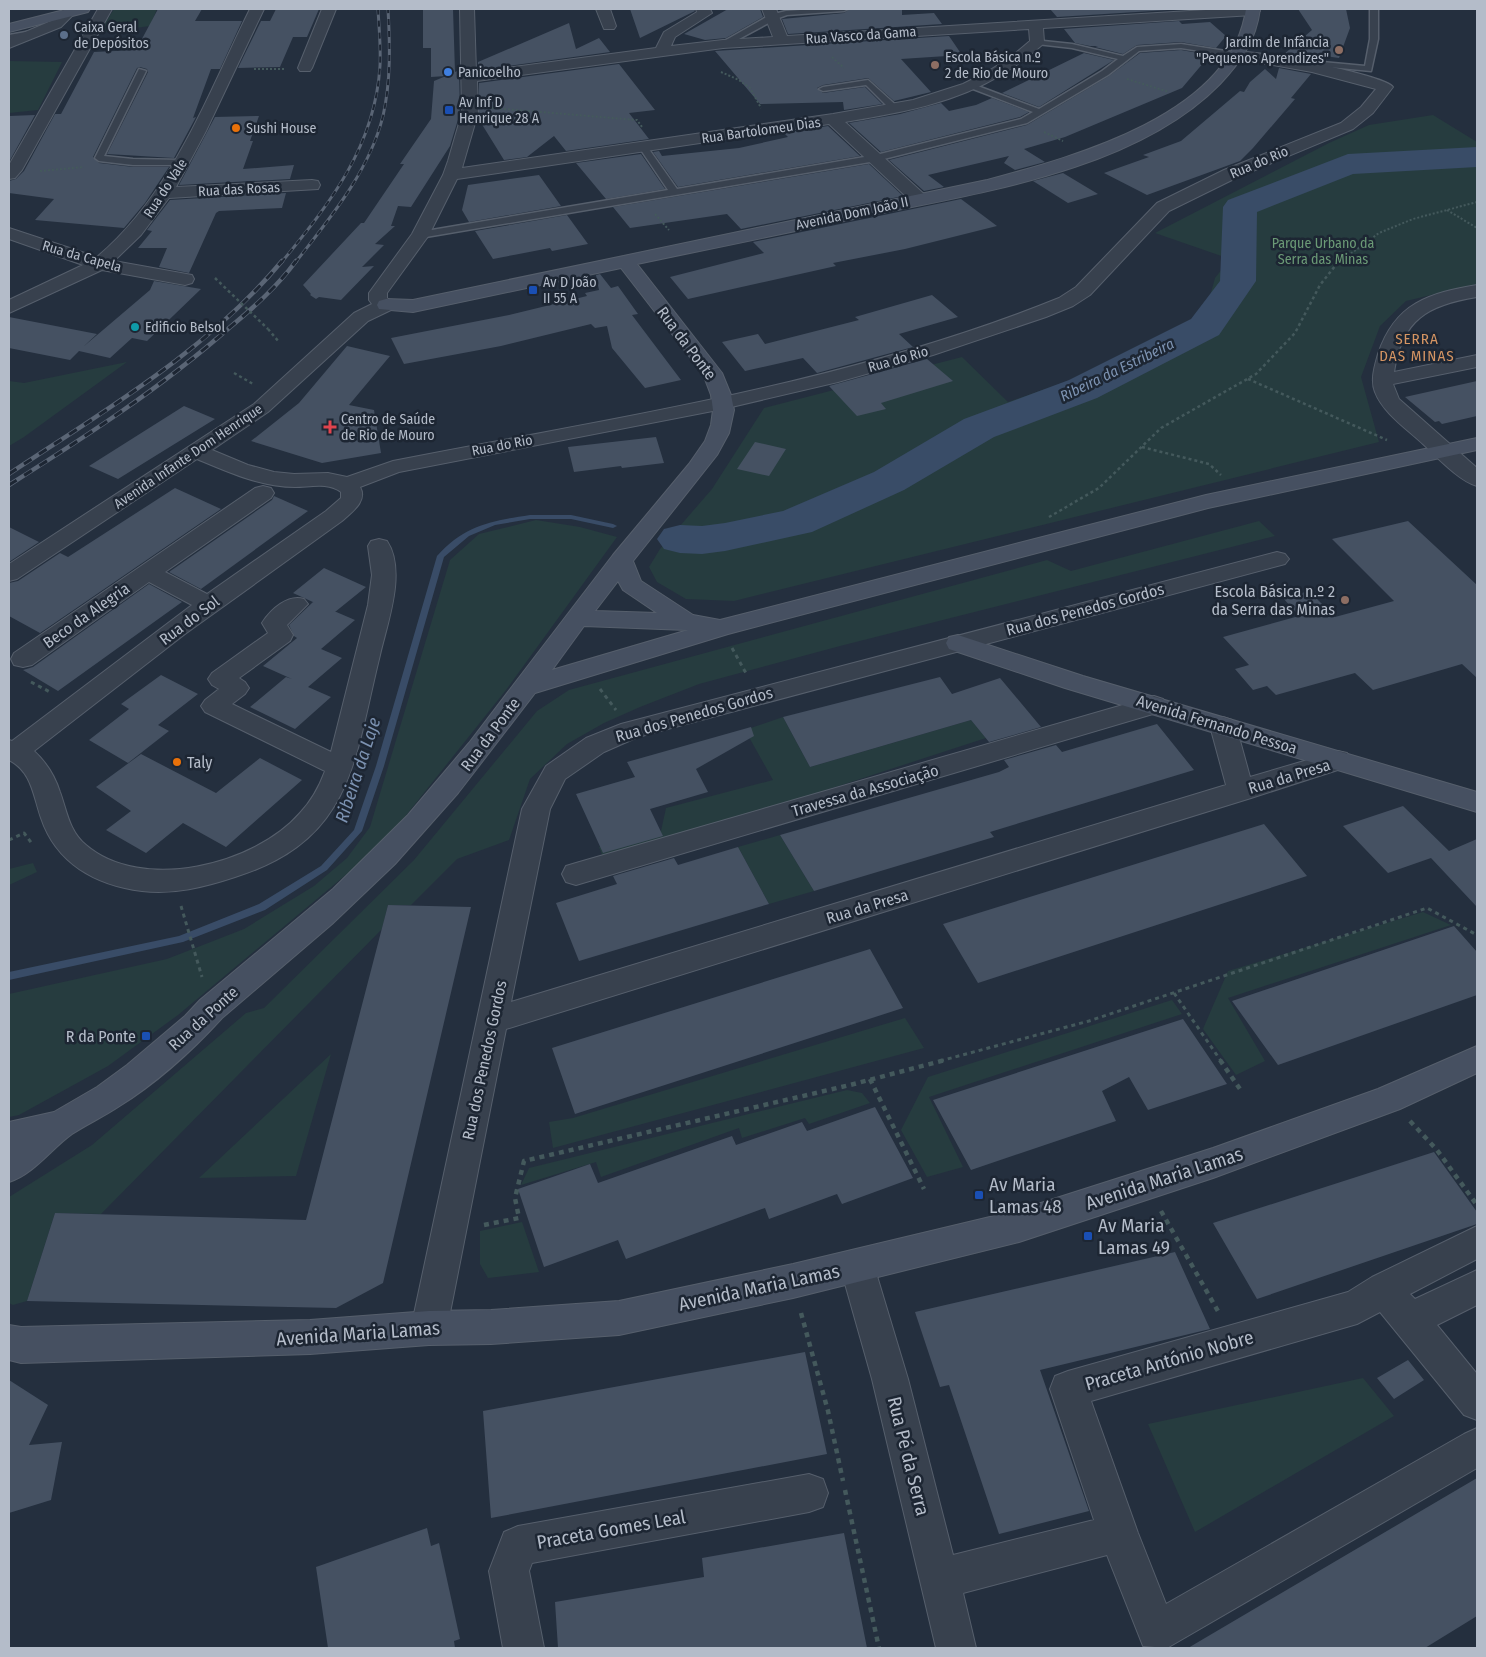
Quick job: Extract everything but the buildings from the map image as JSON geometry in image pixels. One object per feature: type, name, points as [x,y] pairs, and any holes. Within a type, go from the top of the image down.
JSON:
[{"type":"street","points":[[9,28],[64,11],[82,9]]},
{"type":"street","points":[[9,174],[14,170],[105,9]]},
{"type":"street","name":"Rua do Vale","points":[[9,307],[100,264],[112,255],[142,223],[165,193],[182,163],[257,9]]},
{"type":"street","points":[[306,68],[329,9]]},
{"type":"street","points":[[386,305],[378,300],[378,293],[420,235],[451,175],[470,113],[471,77],[467,9]]},
{"type":"street","points":[[603,9],[608,26]]},
{"type":"street","points":[[662,51],[669,34],[705,13],[703,9]]},
{"type":"street","name":"Rua Vasco da Gama","points":[[471,77],[722,44],[1253,10]]},
{"type":"street","name":"Avenida Dom João II","points":[[386,305],[413,306],[988,185],[1057,167],[1132,138],[1178,113],[1209,90],[1238,55],[1248,36],[1253,10]]},
{"type":"street","points":[[9,44],[56,24],[64,11]]},
{"type":"street","points":[[771,13],[782,40]]},
{"type":"street","points":[[1036,25],[1037,42]]},
{"type":"street","name":"Rua Bartolomeu Dias","points":[[451,175],[895,109],[972,87],[996,75],[1020,59],[1037,42]]},
{"type":"street","name":"Rua do Rio","points":[[347,485],[393,467],[723,403],[838,376],[926,351],[1066,302],[1083,291],[1163,208],[1230,174],[1347,126],[1367,110],[1385,88],[1333,72],[1270,58],[1238,55]]},
{"type":"street","points":[[833,119],[919,199]]},
{"type":"street","name":"Rua das Rosas","points":[[165,193],[312,185]]},
{"type":"street","name":"Rua da Capela","points":[[9,233],[68,255],[100,264],[185,279]]},
{"type":"street","name":"Rua da Ponte","points":[[61,1124],[108,1097],[138,1075],[196,1025],[211,1009],[348,893],[424,817],[463,769],[621,560],[700,463],[713,444],[724,415],[723,403],[712,373],[625,261]]},
{"type":"street","points":[[1477,291],[1448,296],[1425,304],[1408,319],[1390,344],[1383,380],[1384,390],[1390,402],[1433,454],[1477,479]]},
{"type":"street","name":"Avenida Infante Dom Henrique","points":[[9,574],[198,452],[261,408],[361,317],[386,305]]},
{"type":"street","points":[[1383,380],[1477,361]]},
{"type":"street","points":[[525,688],[721,628],[1242,494],[1477,444]]},
{"type":"street","points":[[198,452],[238,470],[259,475],[288,480],[328,480],[347,485]]},
{"type":"street","name":"Rua do Sol","points":[[12,750],[342,508],[352,497],[352,492],[347,485]]},
{"type":"street","name":"Beco da Alegria","points":[[23,659],[263,493]]},
{"type":"street","points":[[12,750],[31,764],[43,780],[56,822],[65,841],[76,853],[101,868],[118,875],[164,881],[208,876],[234,868],[270,851],[295,834],[313,818],[326,801],[340,767],[381,598],[384,561],[379,546]]},
{"type":"street","name":"Rua dos Penedos Gordos","points":[[429,1328],[536,809],[555,773],[594,745],[630,730],[1278,559]]},
{"type":"street","points":[[621,560],[631,585],[688,622]]},
{"type":"street","points":[[148,572],[208,605]]},
{"type":"street","points":[[296,604],[274,623],[281,636],[221,679],[236,688],[214,706],[340,767]]},
{"type":"street","points":[[578,618],[688,622],[721,628]]},
{"type":"street","name":"Avenida Fernando Pessoa","points":[[958,643],[1074,682],[1477,802]]},
{"type":"street","name":"Travessa da Associação","points":[[576,874],[1154,705]]},
{"type":"street","name":"Rua da Presa","points":[[1223,726],[1241,791]]},
{"type":"street","name":"Rua da Presa","points":[[492,1020],[1338,760]]},
{"type":"street","name":"Avenida Maria Lamas","points":[[9,1343],[21,1345],[271,1339],[619,1318],[792,1281],[1019,1226],[1213,1163],[1389,1099],[1477,1059]]},
{"type":"street","points":[[9,1136],[61,1124]]},
{"type":"street","points":[[9,1167],[61,1124]]},
{"type":"street","name":"Praceta António Nobre","points":[[1477,1242],[1384,1289],[1357,1307],[1068,1389],[1118,1533],[1157,1632],[1477,1447]]},
{"type":"street","name":"Rua Pé da Serra","points":[[857,1266],[890,1379],[956,1648]]},
{"type":"street","points":[[1410,1320],[1477,1287]]},
{"type":"street","points":[[1384,1289],[1477,1402]]},
{"type":"street","name":"Praceta Gomes Leal","points":[[523,1648],[509,1571],[518,1546],[809,1493]]},
{"type":"street","points":[[940,1579],[1118,1533]]},
{"type":"lane","points":[[722,44],[771,13],[844,9]]},
{"type":"lane","points":[[1270,58],[1368,69],[1374,38],[1374,9]]},
{"type":"lane","points":[[9,37],[41,31]]},
{"type":"lane","points":[[1037,42],[1072,46],[1122,58]]},
{"type":"lane","points":[[420,235],[876,158],[1024,121],[1105,72],[1137,49],[1181,46],[1238,55]]},
{"type":"lane","points":[[142,72],[99,158],[132,162],[182,163]]},
{"type":"lane","points":[[823,89],[868,82],[895,109]]},
{"type":"lane","points":[[972,87],[1040,112]]},
{"type":"lane","points":[[649,146],[675,192]]},
{"type":"path","points":[[835,59],[842,67]]},
{"type":"path","points":[[227,70],[306,68]]},
{"type":"path","points":[[721,72],[742,81],[758,98],[758,105],[778,127]]},
{"type":"path","points":[[1105,72],[1195,100]]},
{"type":"path","points":[[470,104],[494,108],[638,120],[649,146]]},
{"type":"path","points":[[1024,121],[1089,155]]},
{"type":"path","points":[[33,172],[85,166]]},
{"type":"path","points":[[641,198],[685,248]]},
{"type":"path","points":[[1047,518],[1098,488],[1161,428],[1256,374],[1295,333],[1320,285],[1341,259],[1379,233],[1413,219],[1477,202]]},
{"type":"path","points":[[1446,210],[1477,228]]},
{"type":"path","points":[[215,278],[279,342]]},
{"type":"path","points":[[1248,379],[1433,454]]},
{"type":"path","points":[[1141,447],[1209,464],[1242,494]]},
{"type":"path","points":[[733,649],[745,672]]},
{"type":"path","points":[[598,687],[619,715]]},
{"type":"path","points":[[447,1240],[475,1239],[479,1226],[519,1218],[515,1198],[524,1161],[870,1079],[1089,1021],[1427,908],[1477,935]]},
{"type":"path","points":[[183,913],[198,963]]},
{"type":"path","points":[[1174,993],[1242,1092]]},
{"type":"path","points":[[870,1079],[924,1189]]},
{"type":"path","points":[[1389,1099],[1437,1150],[1477,1205]]},
{"type":"path","points":[[1146,1184],[1235,1341]]},
{"type":"path","points":[[792,1281],[828,1411],[878,1648]]},
{"type":"green space","points":[[114,9],[157,9],[150,26],[99,33]]},
{"type":"green space","points":[[9,61],[62,62],[38,110],[9,113]]},
{"type":"green space","name":"Parque Urbano da Serra das Minas","points":[[1433,115],[1477,142],[1477,284],[1406,301],[1380,326],[1361,377],[1379,442],[734,601],[686,599],[657,582],[649,567],[660,549],[712,489],[764,408],[962,357],[1008,402],[1120,363],[1204,318],[1215,278],[1230,259],[1155,233],[1329,143],[1369,125]]},
{"type":"green space","points":[[127,362],[9,446],[9,381],[24,383]]},
{"type":"green space","points":[[536,520],[580,527],[617,537],[506,690],[384,843],[178,1015],[108,1066],[19,1115],[9,1117],[9,994],[167,959],[244,929],[314,886],[347,858],[370,827],[450,560],[479,534]]},
{"type":"green space","points":[[1259,521],[1275,536],[840,646],[699,684],[604,723],[567,744],[530,779],[509,840],[457,859],[411,905],[388,905],[382,929],[101,1214],[55,1213],[27,1301],[13,1305],[9,1303],[9,1197],[92,1145],[246,1013],[264,1008],[414,860],[537,711],[569,690],[1047,560],[1071,571]]},
{"type":"green space","points":[[783,717],[810,767],[971,720],[986,738],[605,862],[599,847],[661,831],[666,808],[773,780],[745,730]]},
{"type":"green space","points":[[780,835],[814,891],[769,904],[738,847]]},
{"type":"green space","points":[[33,863],[37,872],[9,885],[9,869]]},
{"type":"green space","points":[[1423,912],[1451,925],[1228,998],[1265,1061],[1236,1075],[1203,1029],[1228,971]]},
{"type":"green space","points":[[1172,1000],[1182,1014],[929,1097],[963,1167],[927,1177],[901,1130],[928,1077]]},
{"type":"green space","points":[[905,1018],[924,1048],[553,1148],[549,1122],[573,1118]]},
{"type":"green space","points":[[331,1054],[296,1176],[199,1178]]},
{"type":"green space","points":[[847,1090],[862,1093],[870,1103],[809,1124],[805,1118],[742,1138],[739,1128],[601,1177],[596,1162],[521,1185],[529,1168]]},
{"type":"green space","points":[[522,1222],[539,1272],[488,1278],[480,1264],[480,1231]]},
{"type":"green space","points":[[1363,1378],[1394,1416],[1195,1532],[1148,1424]]},
{"type":"waterway","name":"Ribeira da Estribeira","points":[[680,539],[702,540],[725,537],[796,522],[889,481],[979,428],[1083,389],[1205,327],[1238,281],[1240,207],[1348,164],[1477,157]]},
{"type":"waterway","name":"Ribeira da Laje","points":[[9,976],[180,939],[262,907],[324,868],[358,831],[380,766],[441,556],[466,534],[493,523],[530,517],[571,517],[613,526]]},
{"type":"railway","points":[[281,263],[333,196],[359,148],[369,123],[376,95],[380,66],[378,9]]},
{"type":"railway","points":[[295,263],[347,194],[377,137],[386,103],[389,76],[388,9]]},
{"type":"railway","points":[[9,474],[118,402],[188,351],[253,293],[282,261]]},
{"type":"railway","points":[[9,485],[94,430],[177,371],[256,305],[281,280],[296,261]]},
{"type":"place","name":"Caixa Geral de Depósitos","points":[[64,35]]},
{"type":"place","name":"Jardim de Infância \"Pequenos Aprendizes\"","points":[[1339,50]]},
{"type":"place","name":"Escola Básica n.º 2 de Rio de Mouro","points":[[935,65]]},
{"type":"place","name":"Panicoelho","points":[[448,72]]},
{"type":"place","name":"Av Inf D Henrique 28 A","points":[[449,110]]},
{"type":"place","name":"Sushi House","points":[[236,128]]},
{"type":"place","name":"Av D João II 55 A","points":[[533,290]]},
{"type":"place","name":"Edificio Belsol","points":[[135,327]]},
{"type":"place","name":"Centro de Saúde de Rio de Mouro","points":[[330,427]]},
{"type":"place","name":"Escola Básica n.º 2 da Serra das Minas","points":[[1345,600]]},
{"type":"place","name":"Taly","points":[[177,762]]},
{"type":"place","name":"R da Ponte","points":[[146,1036]]},
{"type":"place","name":"Av Maria Lamas 48","points":[[979,1195]]},
{"type":"place","name":"Av Maria Lamas 49","points":[[1088,1236]]},
{"type":"district","name":"SERRA DAS MINAS","points":[[1417,348]]}]
